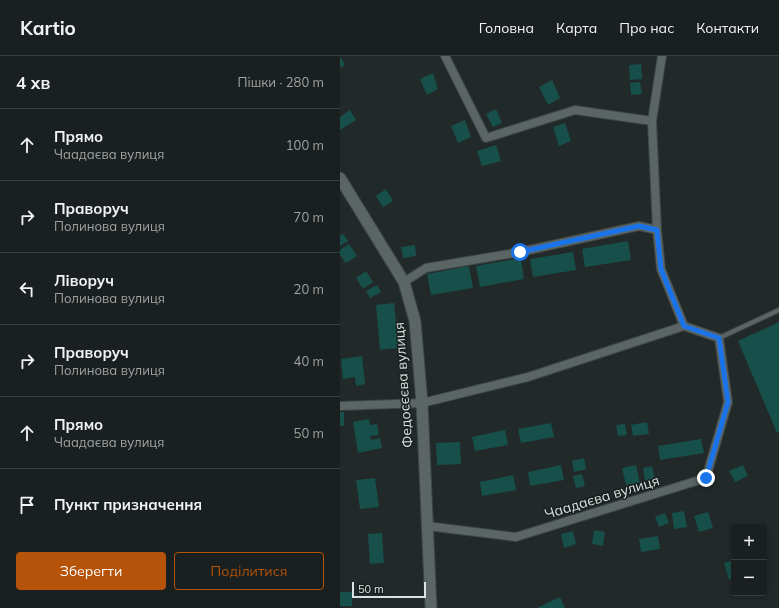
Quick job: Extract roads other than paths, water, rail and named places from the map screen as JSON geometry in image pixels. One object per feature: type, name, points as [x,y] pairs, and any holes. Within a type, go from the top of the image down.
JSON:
[{"type":"main road","name":"Федосєєва вулиця","points":[[340,178],[404,282],[415,321],[422,403],[431,608]]},
{"type":"street","points":[[445,56],[486,138],[575,110],[652,121]]},
{"type":"street","points":[[662,56],[652,121],[657,230],[661,269],[684,326]]},
{"type":"street","points":[[404,282],[426,268],[520,252],[639,226],[657,230]]},
{"type":"street","points":[[340,406],[422,403],[528,377],[684,326],[719,338]]},
{"type":"street","name":"Чаадаєва вулиця","points":[[427,526],[516,537],[706,478],[728,402],[719,338]]},
{"type":"lane","points":[[719,338],[779,310]]}]
